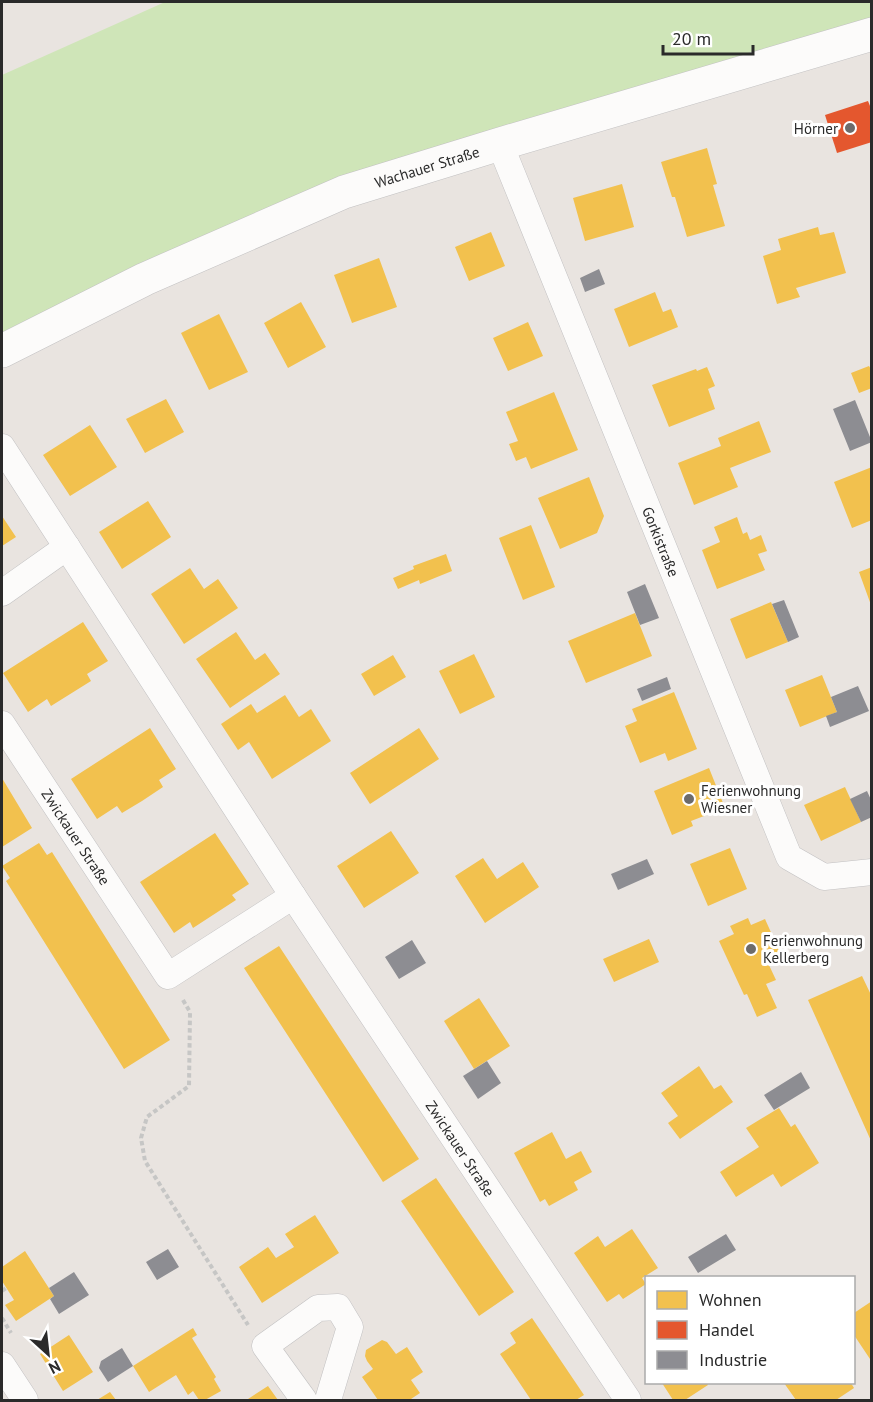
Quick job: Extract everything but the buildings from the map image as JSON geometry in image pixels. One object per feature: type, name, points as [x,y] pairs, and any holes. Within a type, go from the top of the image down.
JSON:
[{"type":"main road","name":"Wachauer Straße","points":[[2,351],[145,279],[344,192],[872,34]]},
{"type":"street","name":"Gorkistraße","points":[[500,144],[789,857],[824,877],[872,872]]},
{"type":"street","name":"Zwickauer Straße","points":[[2,447],[293,896],[628,1401]]},
{"type":"street","points":[[2,593],[67,547]]},
{"type":"street","name":"Zwickauer Straße","points":[[2,724],[168,976]]},
{"type":"street","points":[[168,976],[293,896]]},
{"type":"street","points":[[304,1401],[265,1346],[318,1308],[338,1307],[350,1327],[328,1401]]},
{"type":"street","points":[[2,1365],[25,1401]]},
{"type":"path","points":[[168,976],[190,1012],[189,1086],[147,1117],[141,1138],[145,1161],[248,1324],[265,1346]]},
{"type":"path","points":[[2,1318],[11,1333]]},
{"type":"green space","points":[[165,2],[871,2],[871,34],[500,144],[2,351],[2,75]]},
{"type":"place","name":"Hörner","points":[[850,128]]},
{"type":"place","name":"Ferienwohnung Wiesner","points":[[689,799]]},
{"type":"place","name":"Ferienwohnung Kellerberg","points":[[751,949]]}]
